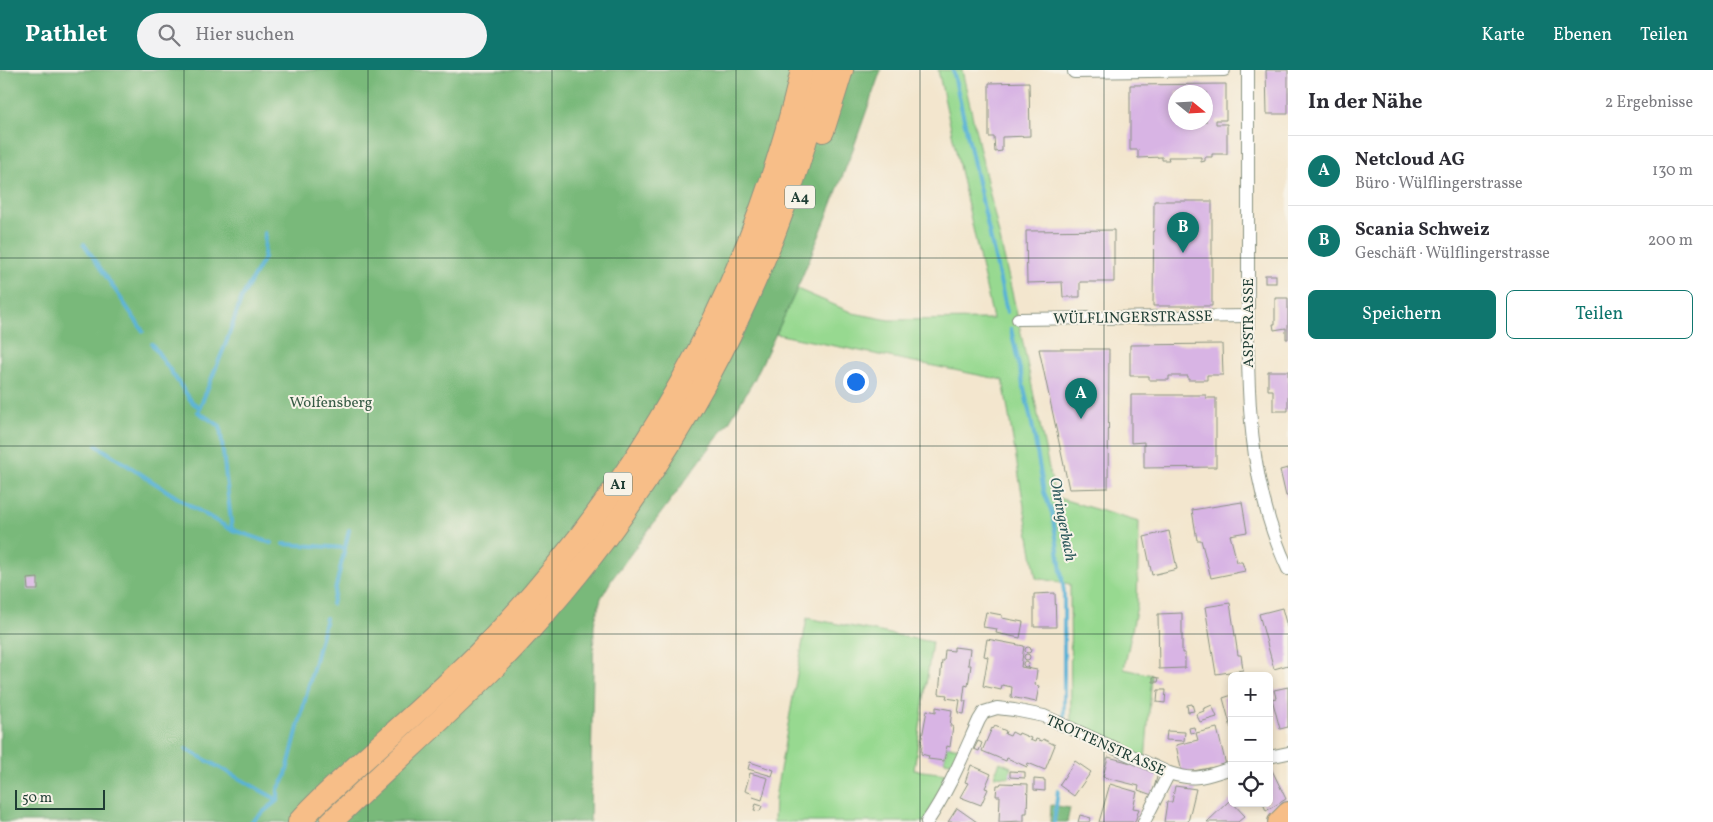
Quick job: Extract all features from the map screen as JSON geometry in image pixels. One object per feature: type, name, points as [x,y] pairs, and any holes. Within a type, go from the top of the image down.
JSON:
[{"type":"highway","name":"A1","points":[[300,819],[454,677],[499,632],[566,554],[605,503],[666,409],[693,360],[737,267],[764,200],[802,70]]},
{"type":"highway","name":"A1","points":[[331,822],[492,670],[558,598],[594,554],[636,496],[689,413],[723,348],[760,268],[794,176],[824,70]]},
{"type":"highway","name":"A4","points":[[760,268],[796,206],[819,144],[842,70]]},
{"type":"main road","points":[[1278,822],[1288,812]]},
{"type":"street","points":[[1074,70],[1074,72],[1224,70]]},
{"type":"street","name":"ASPSTRASSE","points":[[1248,70],[1248,393],[1254,452],[1269,520],[1288,570]]},
{"type":"street","name":"WÜLFLINGERSTRASSE","points":[[1018,319],[1248,316]]},
{"type":"street","name":"TROTTENSTRASSE","points":[[927,822],[941,802],[955,775],[979,720],[984,712],[997,708],[1044,716],[1169,773],[1185,778],[1199,778],[1228,769]]},
{"type":"street","points":[[1273,756],[1288,753]]},
{"type":"street","points":[[1144,822],[1169,773]]},
{"type":"green space","name":"Wolfensberg","points":[[0,70],[881,70],[826,219],[797,289],[754,380],[729,422],[612,579],[601,598],[594,624],[590,822],[0,822]]},
{"type":"green space","points":[[938,70],[962,70],[1018,319],[1055,497],[1139,522],[1137,606],[1124,669],[1152,675],[1145,761],[1071,728],[1070,584],[1036,578],[1003,380],[776,334],[797,289],[853,313],[889,320],[993,319]]},
{"type":"green space","points":[[807,618],[932,642],[914,770],[955,775],[927,822],[774,822],[775,798]]},
{"type":"green space","points":[[947,746],[961,748],[956,763],[944,761]]},
{"type":"green space","points":[[1000,762],[1011,767],[1010,777],[994,776]]},
{"type":"green space","points":[[1051,805],[1070,808],[1067,822],[1050,822]]},
{"type":"building","points":[[1266,70],[1288,70],[1288,114],[1267,114]]},
{"type":"building","points":[[1029,82],[1030,136],[1002,137],[1002,151],[995,152],[994,137],[989,137],[989,83]]},
{"type":"building","points":[[1226,84],[1226,120],[1216,120],[1216,124],[1227,124],[1227,154],[1212,154],[1212,157],[1205,157],[1205,161],[1201,162],[1201,157],[1168,157],[1169,160],[1162,160],[1162,157],[1138,158],[1138,150],[1130,150],[1130,85]]},
{"type":"building","points":[[1154,201],[1212,201],[1212,306],[1153,306]]},
{"type":"building","points":[[1114,230],[1114,282],[1080,282],[1080,297],[1063,297],[1062,282],[1027,283],[1026,231]]},
{"type":"building","points":[[1265,275],[1276,275],[1276,283],[1265,283]]},
{"type":"building","points":[[1275,298],[1288,298],[1288,339],[1286,339],[1286,328],[1274,330]]},
{"type":"building","points":[[1222,344],[1223,375],[1207,375],[1207,380],[1188,380],[1188,376],[1169,376],[1169,380],[1149,380],[1149,376],[1130,376],[1130,345]]},
{"type":"building","points":[[1039,349],[1109,349],[1108,488],[1069,489]]},
{"type":"building","points":[[1268,371],[1288,371],[1288,411],[1273,411],[1273,390],[1268,390]]},
{"type":"building","points":[[1131,395],[1206,395],[1206,398],[1216,398],[1216,467],[1144,468],[1144,442],[1131,443]]},
{"type":"building","points":[[1288,468],[1288,496],[1286,496],[1280,470]]},
{"type":"building","points":[[1242,502],[1247,532],[1230,535],[1237,562],[1242,562],[1245,571],[1211,578],[1201,540],[1197,540],[1192,510]]},
{"type":"building","points":[[1169,531],[1177,569],[1152,575],[1144,537]]},
{"type":"building","points":[[38,578],[38,590],[28,590],[27,579]]},
{"type":"building","points":[[1055,593],[1056,627],[1034,627],[1034,594]]},
{"type":"building","points":[[1230,603],[1238,655],[1241,655],[1243,670],[1216,674],[1205,607]]},
{"type":"building","points":[[1282,608],[1288,630],[1288,665],[1274,669],[1259,614]]},
{"type":"building","points":[[986,612],[1002,615],[1002,618],[1023,622],[1020,638],[996,633],[997,629],[983,627]]},
{"type":"building","points":[[1182,613],[1182,653],[1185,653],[1185,668],[1159,669],[1158,614]]},
{"type":"building","points":[[987,639],[1024,646],[1021,667],[1037,670],[1035,685],[1039,686],[1036,702],[1011,697],[1012,687],[1002,685],[1001,690],[983,686],[988,657],[984,656]]},
{"type":"building","points":[[954,647],[970,649],[968,665],[971,665],[968,686],[965,685],[963,701],[966,701],[964,714],[958,713],[960,700],[946,698],[947,695],[939,694],[945,650],[954,651]]},
{"type":"building","points":[[1028,647],[1031,650],[1028,653],[1025,650]]},
{"type":"building","points":[[1027,654],[1030,657],[1027,660],[1024,657]]},
{"type":"building","points":[[1026,661],[1029,664],[1026,667],[1023,664]]},
{"type":"building","points":[[1153,677],[1159,678],[1158,682],[1153,682]]},
{"type":"building","points":[[1288,687],[1288,727],[1280,729],[1273,703],[1273,699],[1276,698],[1274,690]]},
{"type":"building","points":[[1158,690],[1166,690],[1165,703],[1157,702]]},
{"type":"building","points":[[1228,696],[1228,717],[1223,698]]},
{"type":"building","points":[[1192,704],[1194,711],[1188,712],[1187,705]]},
{"type":"building","points":[[1212,705],[1217,717],[1200,722],[1196,714]]},
{"type":"building","points":[[936,707],[952,710],[950,726],[953,726],[950,747],[947,746],[944,761],[928,759],[929,756],[921,754],[927,710],[936,712]]},
{"type":"building","points":[[995,726],[1006,731],[1005,734],[1010,736],[1012,732],[1018,735],[1019,733],[1031,738],[1030,740],[1035,742],[1036,739],[1042,741],[1043,739],[1055,745],[1045,770],[1028,763],[1027,767],[1007,758],[1006,761],[982,751],[992,728]]},
{"type":"building","points":[[1194,727],[1195,732],[1190,733],[1189,728]]},
{"type":"building","points":[[1217,728],[1226,765],[1182,773],[1176,745],[1198,740],[1196,733]]},
{"type":"building","points":[[1167,731],[1185,732],[1184,741],[1166,740]]},
{"type":"building","points":[[978,741],[982,743],[979,751],[974,749]]},
{"type":"building","points":[[1108,757],[1159,770],[1152,795],[1138,790],[1139,786],[1103,777]]},
{"type":"building","points":[[1075,761],[1091,772],[1074,796],[1059,785]]},
{"type":"building","points":[[750,762],[774,770],[772,776],[748,769]]},
{"type":"building","points":[[971,765],[991,774],[985,788],[988,789],[981,805],[960,797],[968,783],[965,782]]},
{"type":"building","points":[[1010,771],[1025,772],[1025,778],[1010,777]]},
{"type":"building","points":[[1273,772],[1286,799],[1273,807]]},
{"type":"building","points":[[750,773],[768,778],[762,800],[753,797],[754,794],[745,791]]},
{"type":"building","points":[[1034,779],[1045,780],[1045,791],[1034,790]]},
{"type":"building","points":[[1001,783],[1028,784],[1027,813],[1024,813],[1024,821],[999,822],[1000,796],[996,796],[997,785]]},
{"type":"building","points":[[1110,784],[1137,792],[1133,808],[1139,809],[1135,822],[1099,822]]},
{"type":"building","points":[[1175,786],[1196,789],[1188,822],[1164,822],[1167,802],[1172,802]]},
{"type":"building","points":[[1228,802],[1228,807],[1237,807],[1245,816],[1238,822],[1207,822]]},
{"type":"building","points":[[756,804],[762,806],[760,811],[754,810]]},
{"type":"building","points":[[1264,807],[1273,807],[1266,811]]},
{"type":"building","points":[[957,808],[977,822],[948,822]]},
{"type":"building","points":[[1080,815],[1091,818],[1089,822],[1078,822]]},
{"type":"waterway","name":"Ohringerbach","points":[[953,70],[1007,312]]},
{"type":"waterway","points":[[232,530],[220,426],[198,412],[242,297],[264,258],[265,233]]},
{"type":"waterway","points":[[84,244],[143,331]]},
{"type":"waterway","name":"Ohringerbach","points":[[1011,329],[1033,429],[1044,492],[1052,513],[1064,592],[1064,718]]},
{"type":"waterway","points":[[152,344],[192,402],[199,407]]},
{"type":"waterway","points":[[96,445],[184,502],[230,529],[271,543]]},
{"type":"waterway","points":[[332,604],[349,530]]},
{"type":"waterway","points":[[283,544],[345,548]]},
{"type":"waterway","points":[[278,800],[278,789],[285,778],[326,618]]},
{"type":"waterway","points":[[186,749],[278,800],[251,822]]},
{"type":"waterway","name":"Ohringerbach","points":[[1054,822],[1058,790]]},
{"type":"place","name":"Scania Schweiz","points":[[1183,253]]},
{"type":"place","name":"Netcloud AG","points":[[1081,419]]}]
